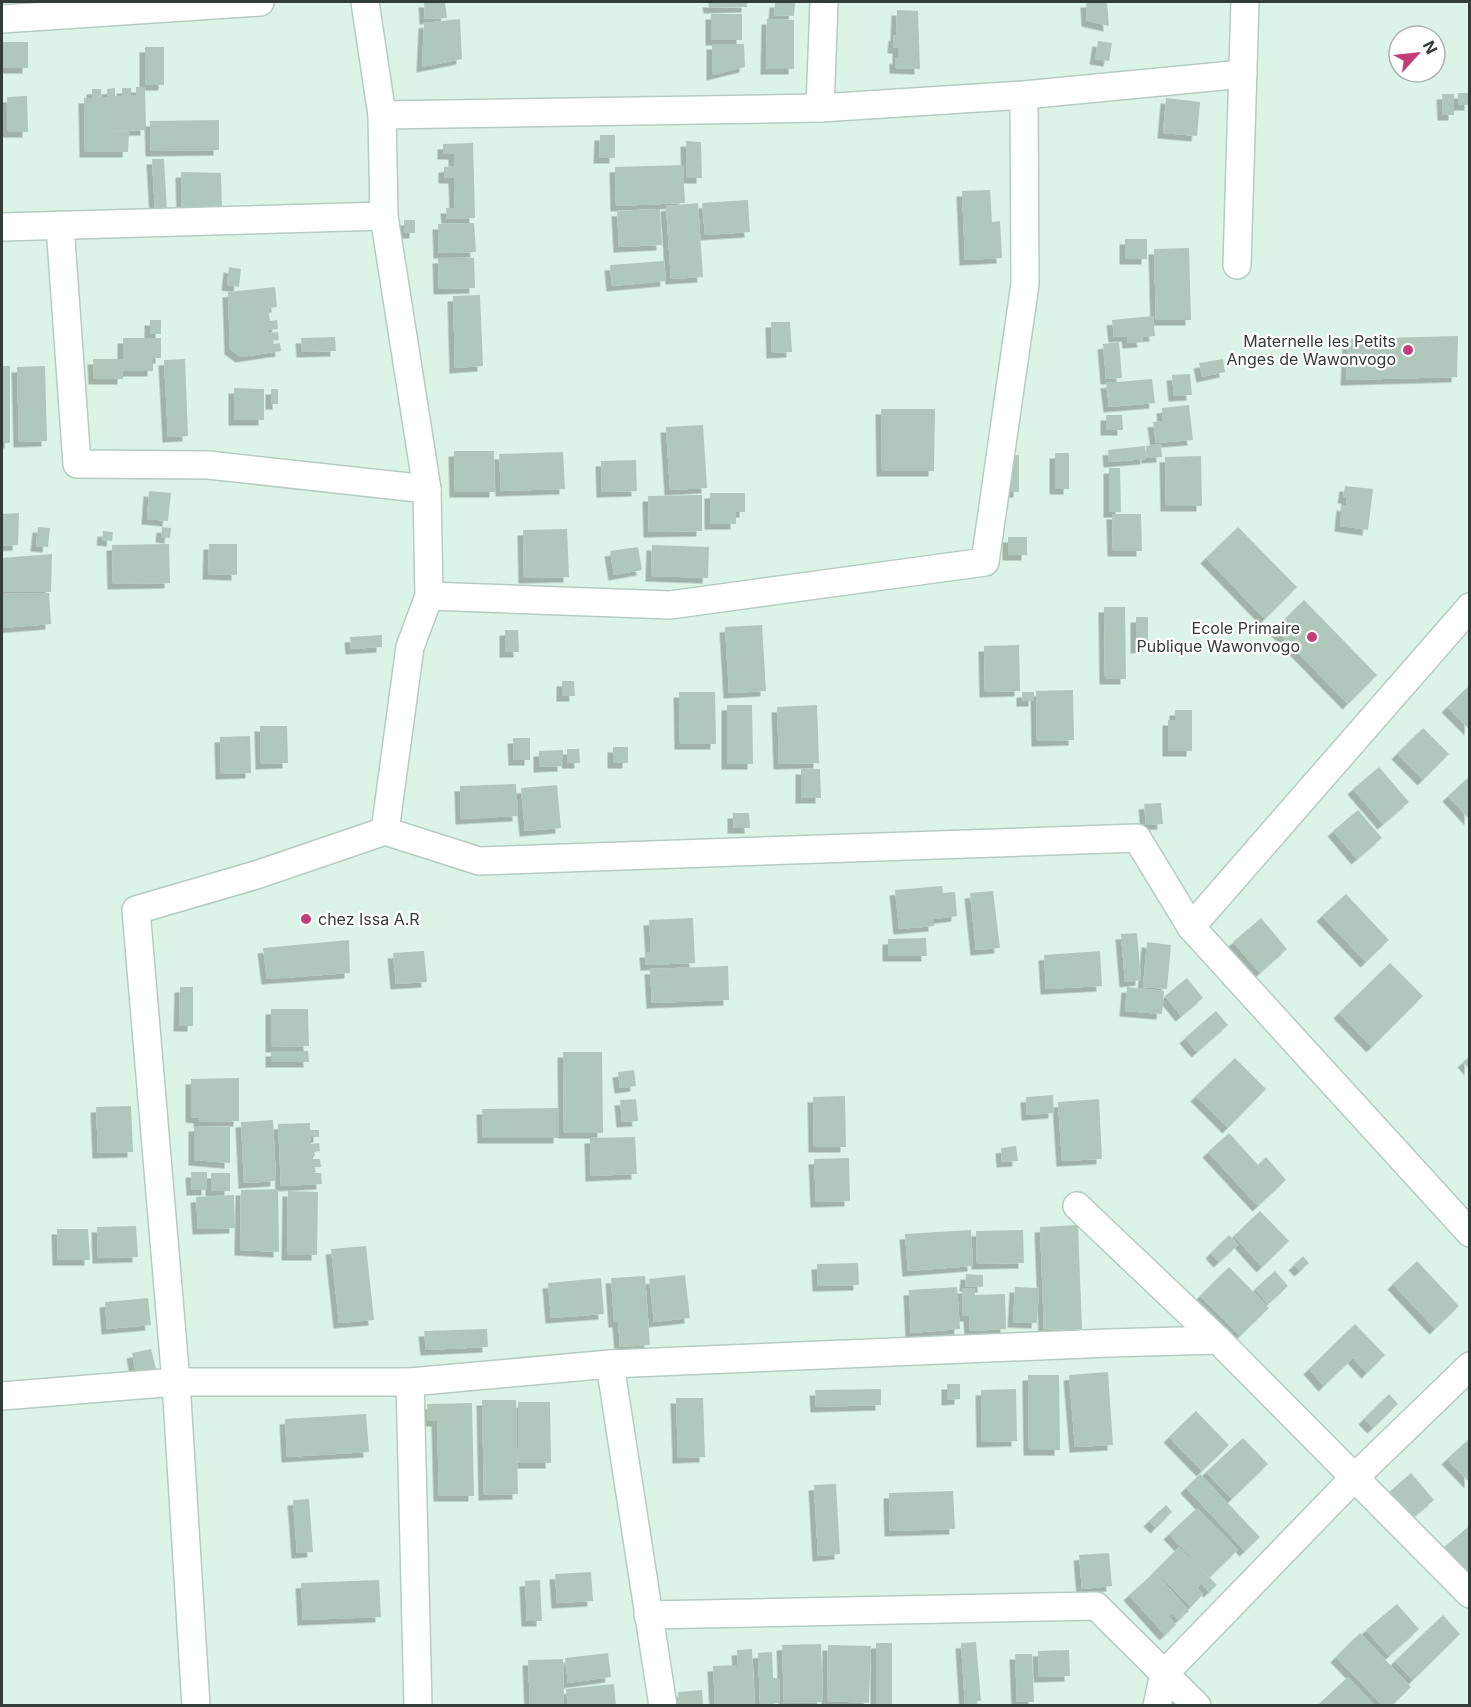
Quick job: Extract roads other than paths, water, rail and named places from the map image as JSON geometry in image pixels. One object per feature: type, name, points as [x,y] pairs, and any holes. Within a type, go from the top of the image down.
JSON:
[{"type":"street","points":[[2,19],[260,2]]},
{"type":"street","points":[[365,2],[382,115],[384,216],[427,489],[429,596],[410,646],[385,831]]},
{"type":"street","points":[[820,108],[824,2]]},
{"type":"street","points":[[1237,266],[1245,2]]},
{"type":"street","points":[[382,115],[820,108],[1024,95],[1243,74]]},
{"type":"street","points":[[429,596],[670,605],[985,562],[1025,284],[1024,95]]},
{"type":"street","points":[[2,227],[384,216]]},
{"type":"street","points":[[60,225],[77,464],[208,465],[427,489]]},
{"type":"street","points":[[1191,927],[1470,607]]},
{"type":"street","points":[[196,1706],[176,1382],[136,910],[256,875],[385,831],[479,861],[1137,838],[1191,927],[1470,1233]]},
{"type":"street","points":[[1077,1206],[1218,1340],[1470,1594]]},
{"type":"street","points":[[2,1396],[176,1382],[410,1382],[610,1364],[1096,1343],[1218,1340]]},
{"type":"street","points":[[610,1364],[663,1706]]},
{"type":"street","points":[[1156,1706],[1164,1674],[1354,1478],[1470,1366]]},
{"type":"street","points":[[410,1382],[418,1706]]},
{"type":"street","points":[[648,1615],[1096,1606],[1197,1706]]},
{"type":"place","name":"Maternelle les Petits Anges de Wawonvogo","points":[[1408,350]]},
{"type":"place","name":"Ecole Primaire Publique Wawonvogo","points":[[1312,637]]},
{"type":"place","name":"chez Issa A.R","points":[[306,919]]}]
